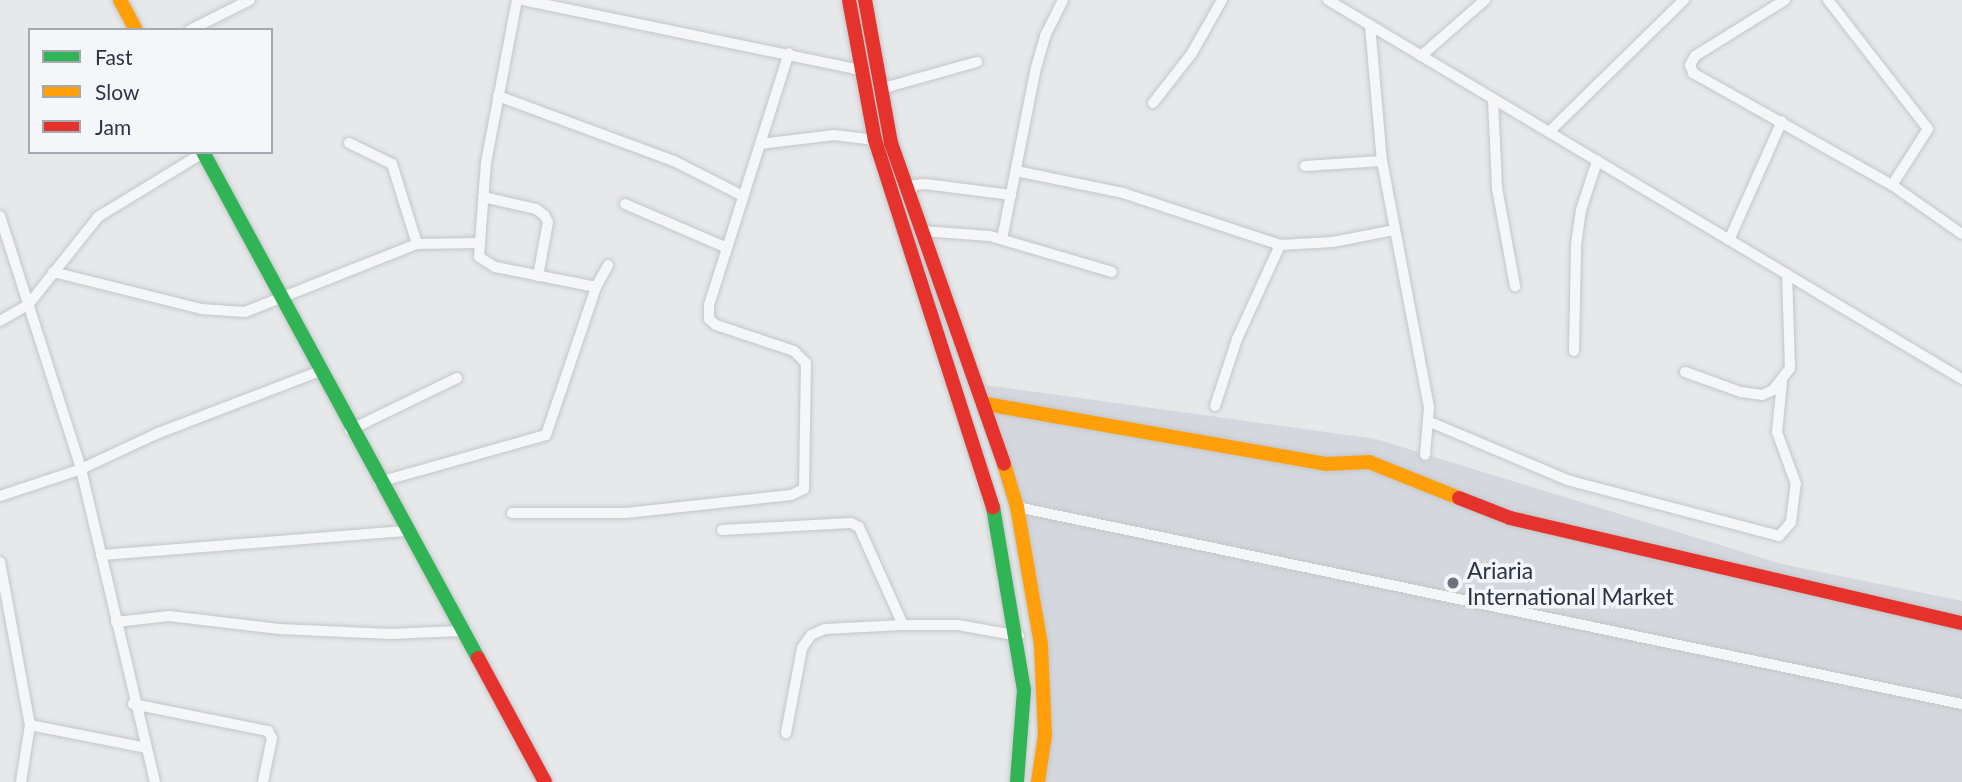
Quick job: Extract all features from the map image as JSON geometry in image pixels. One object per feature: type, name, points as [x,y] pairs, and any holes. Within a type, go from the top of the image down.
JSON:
[{"type":"main road","points":[[120,0],[135,28]]},
{"type":"main road","points":[[849,0],[875,140],[992,500],[1019,636],[1024,690],[1017,782]]},
{"type":"main road","points":[[865,0],[891,143],[986,404],[1017,507],[1041,645],[1045,735],[1038,782]]},
{"type":"main road","points":[[204,154],[284,297],[350,430],[545,782]]},
{"type":"main road","points":[[986,404],[1326,464],[1369,462],[1423,480],[1451,496],[1510,518],[1962,623]]},
{"type":"street","points":[[194,28],[250,0]]},
{"type":"street","points":[[517,0],[498,96],[483,197],[479,257],[485,265],[596,287]]},
{"type":"street","points":[[523,0],[789,53],[860,70]]},
{"type":"street","points":[[1002,240],[1039,57],[1063,0]]},
{"type":"street","points":[[1153,103],[1192,53],[1222,0]]},
{"type":"street","points":[[1328,0],[1962,379]]},
{"type":"street","points":[[1420,56],[1485,0]]},
{"type":"street","points":[[1549,132],[1684,0]]},
{"type":"street","points":[[1785,0],[1695,55],[1690,65],[1700,78],[1782,121],[1892,185],[1962,234]]},
{"type":"street","points":[[1828,0],[1928,129],[1892,185]]},
{"type":"street","points":[[1370,25],[1382,161],[1430,422],[1425,455]]},
{"type":"street","points":[[512,513],[626,513],[791,495],[804,489],[806,363],[794,351],[716,325],[709,319],[709,305],[789,53]]},
{"type":"street","points":[[880,89],[977,62]]},
{"type":"street","points":[[498,96],[674,161],[743,196]]},
{"type":"street","points":[[1493,99],[1497,188],[1515,286]]},
{"type":"street","points":[[1729,240],[1782,121]]},
{"type":"street","points":[[760,144],[834,135],[875,140]]},
{"type":"street","points":[[349,143],[391,164],[416,244]]},
{"type":"street","points":[[0,321],[27,305],[98,217],[200,154]]},
{"type":"street","points":[[1305,166],[1382,161]]},
{"type":"street","points":[[1574,351],[1576,245],[1581,210],[1597,161]]},
{"type":"street","points":[[1016,172],[1123,193],[1280,245],[1334,242],[1394,230]]},
{"type":"street","points":[[910,195],[913,185],[925,184],[1011,195]]},
{"type":"street","points":[[483,197],[536,209],[544,215],[548,222],[538,276]]},
{"type":"street","points":[[625,204],[727,248]]},
{"type":"street","points":[[0,216],[27,305],[46,348],[81,469],[134,704],[155,782]]},
{"type":"street","points":[[922,231],[1002,240],[1112,272]]},
{"type":"street","points":[[53,272],[227,313],[244,312],[416,244],[479,243]]},
{"type":"street","points":[[1215,406],[1237,339],[1280,245]]},
{"type":"street","points":[[379,482],[546,435],[596,287],[608,265]]},
{"type":"street","points":[[1430,422],[1567,480],[1779,536],[1791,522],[1796,484],[1777,425],[1782,382],[1791,350],[1787,274]]},
{"type":"street","points":[[0,496],[81,469],[156,434],[320,371]]},
{"type":"street","points":[[1685,372],[1762,395],[1782,382]]},
{"type":"street","points":[[350,430],[457,378]]},
{"type":"street","points":[[1017,507],[1962,704]]},
{"type":"street","points":[[722,530],[851,523],[864,536],[903,625]]},
{"type":"street","points":[[102,555],[406,531]]},
{"type":"street","points":[[0,562],[5,605],[30,725],[21,782]]},
{"type":"street","points":[[116,622],[169,616],[279,629],[390,634],[463,631]]},
{"type":"street","points":[[786,733],[802,648],[811,635],[825,629],[958,625],[1019,636]]},
{"type":"street","points":[[134,704],[268,731],[272,738],[263,782]]},
{"type":"street","points":[[30,725],[146,748]]},
{"type":"shaded area","name":"Ariaria International Market","points":[[986,385],[1376,439],[1782,564],[1962,601],[1962,782],[1035,782],[1049,688]]},
{"type":"traffic: fast","points":[[204,154],[478,658]]},
{"type":"traffic: fast","points":[[993,507],[1024,690],[1017,782]]},
{"type":"traffic: slow","points":[[120,0],[135,28]]},
{"type":"traffic: slow","points":[[986,404],[1326,464],[1369,462],[1459,498]]},
{"type":"traffic: slow","points":[[1004,464],[1017,507],[1041,645],[1045,735],[1038,782]]},
{"type":"traffic: jam","points":[[849,0],[875,140],[993,507]]},
{"type":"traffic: jam","points":[[865,0],[891,143],[1004,464]]},
{"type":"traffic: jam","points":[[1459,498],[1510,518],[1962,623]]},
{"type":"traffic: jam","points":[[478,658],[545,782]]},
{"type":"place","name":"Ariaria International Market","points":[[1453,583]]}]
